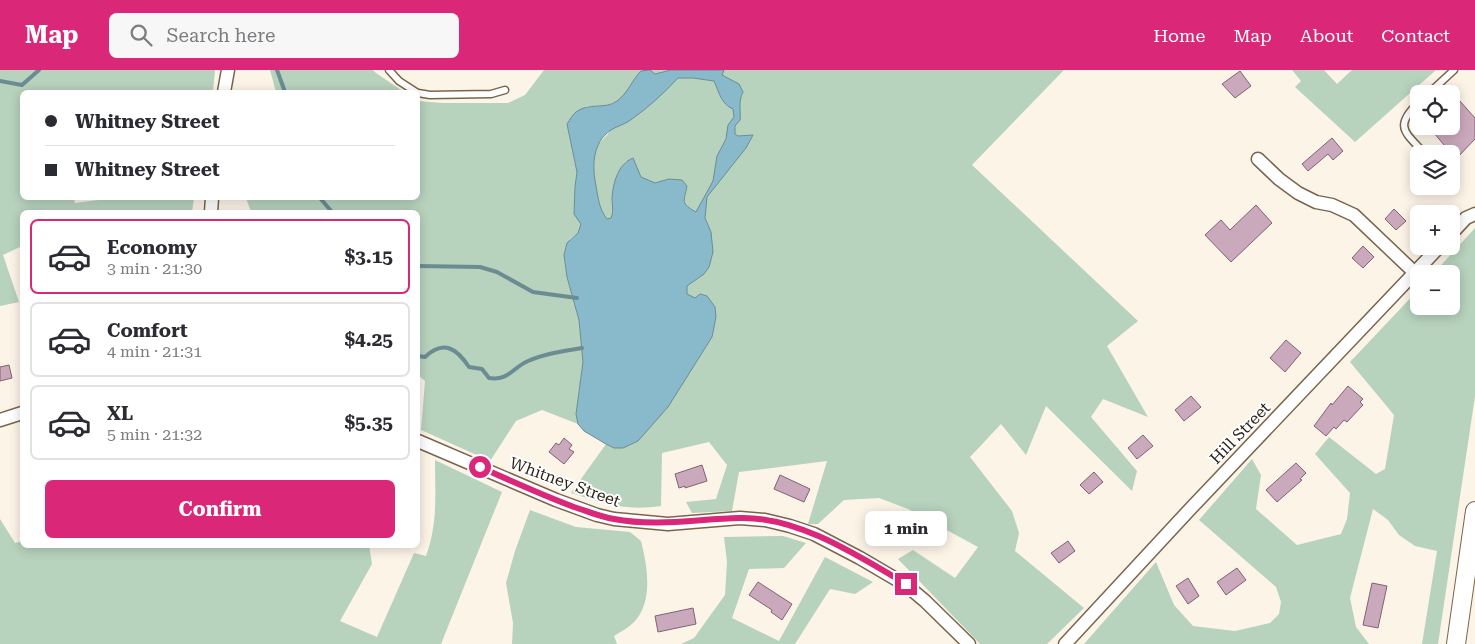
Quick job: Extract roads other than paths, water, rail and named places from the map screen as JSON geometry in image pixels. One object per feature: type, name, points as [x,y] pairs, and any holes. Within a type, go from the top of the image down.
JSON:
[{"type":"main road","points":[[1456,644],[1475,511]]},
{"type":"street","points":[[224,90],[228,70]]},
{"type":"street","points":[[1258,159],[1279,179],[1298,193],[1316,202],[1332,205],[1354,215],[1410,269]]},
{"type":"street","points":[[1460,224],[1466,218],[1475,214]]},
{"type":"street","name":"Hill Street","points":[[1422,265],[1431,255]]},
{"type":"street","name":"Hill Street","points":[[1065,644],[1186,513],[1410,277]]},
{"type":"street","points":[[0,420],[20,414]]},
{"type":"street","name":"Whitney Street","points":[[420,442],[556,500],[614,520],[668,524],[740,518],[765,520],[814,534],[906,584],[969,644]]},
{"type":"lane","points":[[389,70],[399,81],[412,90]]},
{"type":"lane","points":[[1438,85],[1454,71]]},
{"type":"lane","points":[[420,93],[491,94],[505,90]]},
{"type":"lane","points":[[1410,113],[1404,120],[1403,126],[1417,145]]},
{"type":"water","points":[[650,70],[655,74],[671,70],[724,70],[722,75],[739,84],[743,92],[740,102],[740,120],[735,126],[735,134],[738,136],[753,135],[746,148],[707,197],[705,218],[711,232],[713,252],[709,267],[704,274],[687,286],[687,294],[695,298],[700,294],[707,296],[715,307],[716,317],[712,337],[668,407],[638,441],[623,448],[614,448],[584,431],[578,424],[576,414],[583,362],[579,320],[567,277],[564,255],[567,243],[578,233],[581,224],[574,214],[577,172],[567,124],[575,113],[581,109],[612,104],[617,101],[641,71]],"holes":[[[678,78],[714,81],[723,101],[733,109],[734,117],[728,125],[726,139],[717,156],[713,181],[696,212],[684,202],[687,186],[682,180],[669,179],[655,183],[641,177],[633,158],[620,169],[617,175],[612,198],[612,215],[611,218],[607,219],[599,203],[594,171],[595,155],[600,141],[611,130],[630,121],[644,110]]]},
{"type":"waterway","points":[[0,81],[22,85],[39,70]]},
{"type":"waterway","points":[[277,70],[284,90]]},
{"type":"waterway","points":[[322,200],[330,210]]},
{"type":"waterway","points":[[420,266],[480,267],[497,272],[533,292],[577,298]]},
{"type":"waterway","points":[[420,356],[425,357],[438,348],[450,348],[460,355],[469,367],[482,369],[489,378],[501,378],[534,359],[582,348]]}]
